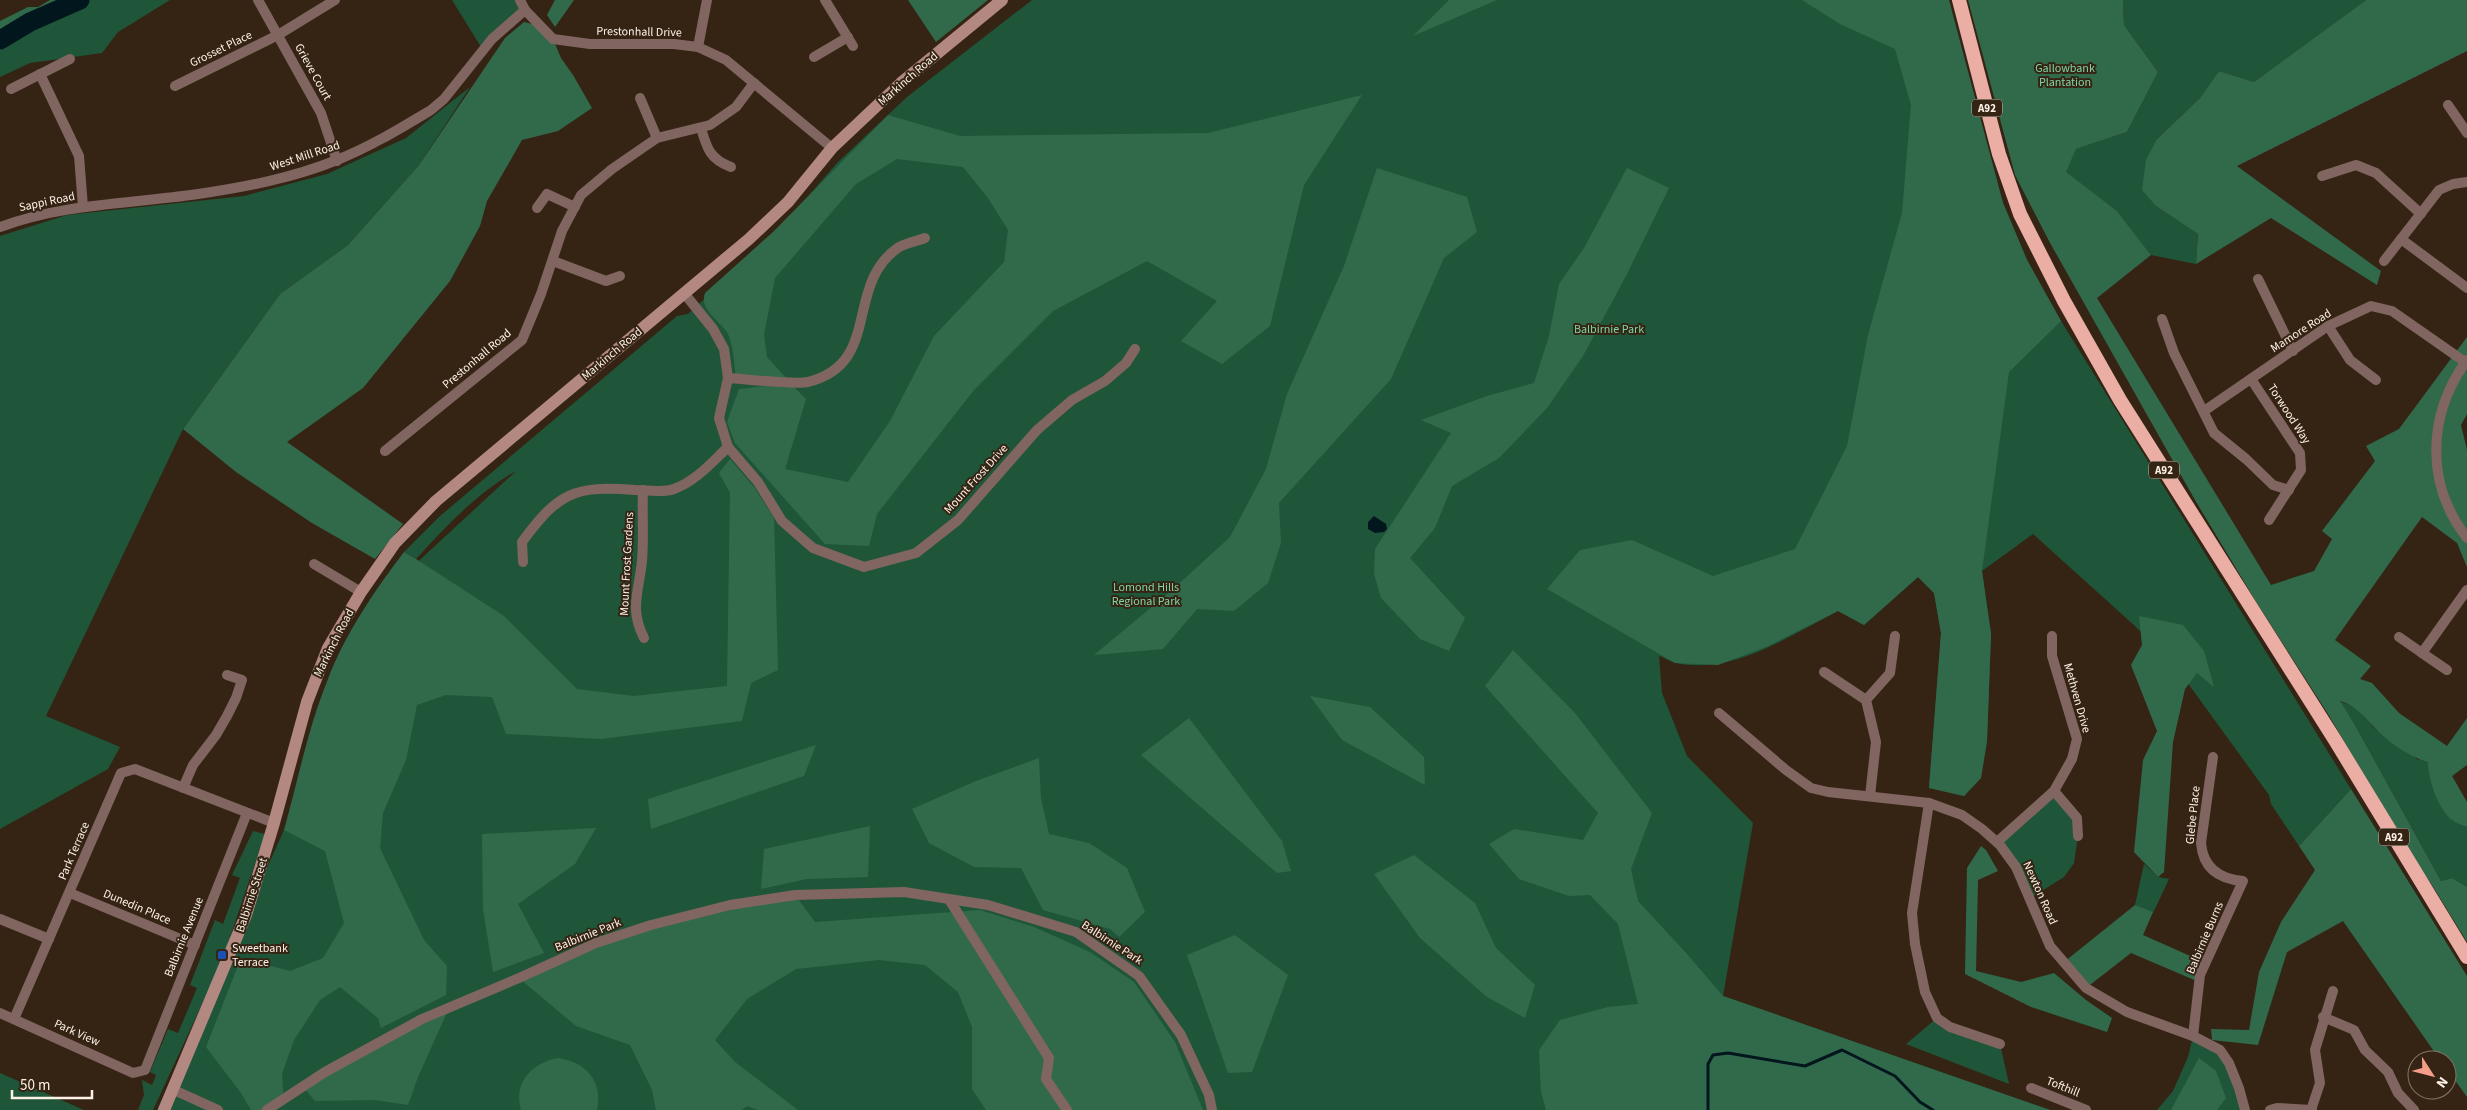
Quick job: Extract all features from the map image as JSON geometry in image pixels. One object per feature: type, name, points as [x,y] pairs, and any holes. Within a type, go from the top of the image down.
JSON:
[{"type":"highway","name":"A92","points":[[1959,0],[1999,154],[2020,214],[2054,284],[2120,400],[2335,740],[2467,957]]},
{"type":"main road","name":"Markinch Road","points":[[292,758],[307,702],[328,648],[361,592],[395,543],[436,502],[766,224],[788,202],[832,148],[901,84],[1002,0]]},
{"type":"main road","name":"Balbirnie Street","points":[[164,1110],[236,942],[274,823],[292,758]]},
{"type":"street","name":"Grieve Court","points":[[258,0],[321,113],[337,161]]},
{"type":"street","name":"Grosset Place","points":[[175,86],[278,35],[335,0]]},
{"type":"street","name":"Prestonhall Drive","points":[[520,0],[525,10],[553,39],[590,44],[674,44],[698,47],[726,60],[832,148]]},
{"type":"street","points":[[698,47],[707,0]]},
{"type":"street","points":[[814,57],[851,42],[825,0]]},
{"type":"street","name":"West Mill Road","points":[[99,204],[198,194],[265,182],[337,161],[431,110],[450,92],[492,39],[525,10]]},
{"type":"street","points":[[11,89],[70,58]]},
{"type":"street","points":[[40,74],[79,156],[83,207]]},
{"type":"street","name":"Prestonhall Road","points":[[385,451],[522,340],[553,262],[562,231],[582,195],[612,169],[657,138],[710,125],[736,108],[754,83]]},
{"type":"street","points":[[640,98],[657,138]]},
{"type":"street","points":[[2448,105],[2467,133]]},
{"type":"street","points":[[701,128],[706,147],[718,162],[731,167]]},
{"type":"street","points":[[2322,176],[2356,165],[2376,173],[2421,214]]},
{"type":"street","points":[[2384,261],[2439,190],[2453,184],[2467,182]]},
{"type":"street","points":[[538,208],[547,194],[575,206]]},
{"type":"street","name":"Sappi Road","points":[[0,227],[50,211],[99,204]]},
{"type":"street","points":[[728,378],[807,382],[828,374],[848,359],[858,335],[866,293],[878,269],[900,247],[925,238]]},
{"type":"street","points":[[2401,239],[2467,288]]},
{"type":"street","points":[[553,262],[606,281],[620,276]]},
{"type":"street","points":[[2258,278],[2293,351]]},
{"type":"street","name":"Mount Frost Drive","points":[[684,294],[713,329],[724,349],[728,378],[719,418],[728,447],[758,482],[782,521],[813,548],[864,567],[916,553],[958,520],[1037,430],[1072,400],[1105,381],[1126,364],[1135,349]]},
{"type":"street","name":"Mamore Road","points":[[2204,412],[2328,326],[2371,306],[2392,311],[2466,361]]},
{"type":"street","points":[[2162,319],[2174,353],[2214,433],[2273,485],[2289,490]]},
{"type":"street","points":[[2328,326],[2350,360],[2376,380]]},
{"type":"street","points":[[2466,361],[2443,402],[2435,450],[2445,503],[2467,538]]},
{"type":"street","name":"Torwood Way","points":[[2251,379],[2300,453],[2301,470],[2269,520]]},
{"type":"street","points":[[524,562],[522,542],[557,501],[580,491],[602,487],[672,490],[692,480],[728,447]]},
{"type":"street","name":"Mount Frost Gardens","points":[[643,490],[642,561],[636,596],[636,623],[644,638]]},
{"type":"street","points":[[314,564],[361,592]]},
{"type":"street","points":[[2422,653],[2467,590]]},
{"type":"street","points":[[1866,700],[1890,673],[1895,636]]},
{"type":"street","name":"Methven Drive","points":[[1997,842],[2054,791],[2072,759],[2077,738],[2052,656],[2052,636]]},
{"type":"street","points":[[2399,637],[2447,670]]},
{"type":"street","points":[[1824,672],[1866,700],[1876,742],[1870,796]]},
{"type":"street","points":[[227,675],[243,676],[236,698],[216,735],[193,765],[184,788],[274,823]]},
{"type":"street","name":"Newton Road","points":[[1718,713],[1786,770],[1811,788],[1828,792],[1929,803],[1962,815],[1997,842],[2016,867],[2050,946],[2086,988],[2127,1012],[2193,1036],[2220,1050],[2229,1063],[2245,1110]]},
{"type":"street","name":"Glebe Place","points":[[2213,757],[2201,843],[2202,854],[2209,868],[2233,880],[2243,881]]},
{"type":"street","name":"Park Terrace","points":[[14,1019],[121,773],[135,769],[184,788]]},
{"type":"street","points":[[2054,791],[2077,818],[2078,836]]},
{"type":"street","points":[[1929,803],[1912,913],[1915,944],[1925,992],[1937,1018],[1950,1027],[2000,1044]]},
{"type":"street","name":"Balbirnie Avenue","points":[[145,1070],[247,813]]},
{"type":"street","name":"Balbirnie Burns","points":[[2193,1036],[2200,975],[2243,881]]},
{"type":"street","name":"Balbirnie Park","points":[[267,1110],[325,1072],[422,1019],[520,978],[596,943],[651,924],[730,905],[795,895],[904,892],[950,901],[988,905],[1076,932],[1139,976],[1181,1034],[1209,1095],[1212,1110]]},
{"type":"street","name":"Dunedin Place","points":[[70,893],[195,945]]},
{"type":"street","points":[[950,901],[1048,1058],[1046,1079],[1067,1110]]},
{"type":"street","points":[[0,919],[50,939]]},
{"type":"street","points":[[2270,1110],[2276,1108],[2312,1110],[2320,1083],[2315,1050],[2323,1017],[2333,991]]},
{"type":"street","name":"Park View","points":[[0,1013],[133,1073],[145,1070]]},
{"type":"street","points":[[2323,1017],[2354,1030],[2365,1050],[2388,1072],[2398,1094],[2414,1110]]},
{"type":"street","name":"Tofthill","points":[[2031,1088],[2086,1110]]},
{"type":"street","points":[[174,1090],[218,1110]]},
{"type":"green space","points":[[50,0],[74,0],[0,36],[0,21],[28,7],[38,7]]},
{"type":"green space","points":[[87,0],[170,0],[118,32],[102,53],[30,63],[0,77],[0,45],[30,27]]},
{"type":"green space","points":[[452,0],[516,0],[520,8],[481,47]]},
{"type":"green space","points":[[555,0],[574,0],[555,27],[547,15]]},
{"type":"green space","points":[[908,0],[988,0],[936,42]]},
{"type":"green space","name":"Lomond Hills Regional Park","points":[[1032,0],[1936,0],[2003,203],[2027,260],[2061,321],[2351,789],[2299,846],[2271,804],[2269,795],[2179,671],[2135,626],[2033,534],[1982,571],[1991,634],[1987,741],[1981,778],[1964,796],[1929,788],[1941,633],[1934,593],[1918,577],[1864,625],[1838,611],[1780,642],[1739,658],[1697,665],[1676,663],[1659,656],[1662,693],[1687,756],[1753,823],[1723,996],[2050,1110],[157,1110],[397,581],[516,471],[502,479],[475,500],[416,559],[404,552],[440,516],[677,316],[688,314],[777,232],[837,163],[907,97]]},
{"type":"green space","points":[[1449,0],[1497,0],[1413,36]]},
{"type":"green space","points":[[1802,0],[1949,0],[2003,203],[2027,260],[2061,321],[2009,372],[1982,571],[1991,634],[1987,741],[1981,778],[1964,796],[1929,788],[1941,633],[1934,593],[1918,577],[1864,625],[1838,611],[1766,647],[1718,665],[1675,663],[1547,589],[1580,550],[1632,540],[1713,576],[1795,549],[1847,446],[1868,335],[1902,213],[1911,105],[1895,49],[1840,24]]},
{"type":"green space","name":"Gallowbank Plantation","points":[[1968,0],[2123,0],[2124,25],[2158,72],[2127,132],[2076,149],[2066,172],[2117,211],[2151,255],[2097,298],[2271,585],[2314,571],[2332,539],[2322,531],[2375,461],[2366,446],[2399,429],[2467,337],[2467,414],[2461,425],[2467,450],[2467,567],[2457,543],[2422,517],[2335,640],[2371,666],[2360,679],[2372,683],[2399,713],[2447,746],[2467,718],[2467,765],[2452,776],[2467,802],[2467,827],[2452,820],[2442,809],[2432,785],[2428,762],[2399,748],[2379,732],[2362,714],[2340,701],[2441,881],[2452,878],[2467,887],[2467,942],[2415,861],[2328,714],[2255,600],[2195,500],[2049,241],[2015,175]]},
{"type":"green space","points":[[2123,0],[2366,0],[2254,82],[2219,71],[2200,98],[2157,139],[2156,206],[2198,234],[2196,264],[2151,255],[2117,211],[2065,172],[2076,149],[2127,132],[2158,72],[2124,25]]},
{"type":"green space","points":[[2366,0],[2467,0],[2467,51],[2237,166],[2381,271],[2377,285],[2271,218],[2196,264],[2198,234],[2156,206],[2142,190],[2146,160],[2157,139],[2200,98],[2219,71],[2254,82]]},
{"type":"green space","points":[[524,22],[540,26],[553,39],[561,58],[592,108],[558,131],[522,140],[487,201],[480,226],[450,281],[363,388],[287,442],[403,524],[375,559],[312,523],[236,472],[183,429],[280,294],[348,245],[419,165],[505,38]]},
{"type":"green space","points":[[470,87],[419,165],[348,245],[280,294],[183,429],[46,716],[120,747],[108,769],[0,829],[0,236],[67,215],[244,196],[327,174],[406,138]]},
{"type":"green space","points":[[1362,95],[1304,185],[1270,326],[1222,364],[1181,341],[1217,301],[1147,261],[1053,311],[974,390],[877,514],[869,546],[825,544],[735,443],[727,422],[739,389],[790,383],[806,399],[785,469],[848,482],[890,421],[934,336],[1004,262],[1008,230],[988,198],[963,167],[897,159],[856,184],[775,278],[764,334],[767,357],[789,381],[736,378],[729,337],[724,328],[707,309],[704,299],[705,293],[773,232],[888,115],[960,136],[1208,133]]},
{"type":"green space","points":[[1377,168],[1467,197],[1477,232],[1444,258],[1391,379],[1279,503],[1281,543],[1268,583],[1234,611],[1197,609],[1163,649],[1094,655],[1171,591],[1230,537],[1266,469],[1287,394],[1344,266]]},
{"type":"green space","points":[[1627,168],[1669,188],[1627,274],[1583,356],[1547,408],[1499,458],[1452,486],[1435,528],[1410,558],[1465,618],[1449,651],[1420,639],[1381,598],[1374,574],[1375,549],[1451,433],[1421,420],[1487,396],[1534,383],[1549,336],[1559,284],[1584,248]]},
{"type":"green space","points":[[730,459],[754,487],[774,518],[778,670],[751,683],[742,721],[601,739],[506,734],[492,697],[446,695],[417,705],[406,760],[383,813],[380,848],[424,940],[447,966],[446,995],[381,1028],[378,1018],[340,987],[320,1000],[294,1040],[282,1074],[284,1101],[267,1110],[251,1110],[241,1093],[206,1047],[241,958],[290,971],[323,958],[344,923],[325,851],[284,830],[315,716],[335,662],[352,629],[372,597],[404,552],[504,616],[577,689],[634,696],[727,686],[730,493],[719,473]]},
{"type":"green space","points":[[2139,616],[2183,625],[2204,651],[2214,687],[2197,673],[2185,689],[2173,742],[2164,872],[2158,877],[2134,852],[2143,760],[2157,731],[2131,665],[2142,645]]},
{"type":"green space","points":[[1513,650],[1575,713],[1652,813],[1631,869],[1638,901],[1723,996],[2050,1110],[1546,1110],[1541,1092],[1539,1050],[1560,1020],[1608,1007],[1638,1004],[1618,924],[1590,895],[1569,896],[1519,879],[1489,844],[1514,829],[1583,840],[1598,813],[1485,686]]},
{"type":"green space","points":[[1310,696],[1370,707],[1424,757],[1425,785],[1342,740]]},
{"type":"green space","points":[[2339,701],[2355,707],[2374,728],[2417,759],[2428,762],[2452,820],[2467,827],[2467,887],[2452,878],[2441,881],[2355,725]]},
{"type":"green space","points":[[1189,718],[1282,841],[1291,871],[1277,873],[1141,755]]},
{"type":"green space","points":[[816,745],[804,776],[651,829],[648,799]]},
{"type":"green space","points":[[1039,758],[1041,798],[1049,834],[1089,843],[1127,868],[1145,912],[1119,937],[1110,929],[1043,910],[1021,868],[974,867],[929,843],[912,809],[976,781]]},
{"type":"green space","points":[[2351,789],[2467,976],[2467,1097],[2457,1083],[2457,1050],[2433,1050],[2343,921],[2287,952],[2258,1045],[2212,1040],[2211,1029],[2249,1030],[2259,972],[2281,922],[2315,870],[2299,846]]},
{"type":"green space","points":[[2054,791],[2077,818],[2078,836],[2074,863],[2064,877],[2029,899],[2000,845]]},
{"type":"green space","points":[[870,826],[868,877],[807,879],[761,889],[764,849]]},
{"type":"green space","points":[[596,828],[575,864],[518,904],[544,953],[493,972],[483,909],[482,834]]},
{"type":"green space","points":[[253,831],[265,834],[222,961],[153,1110],[138,1110],[144,1095],[142,1080],[152,1085],[156,1075],[150,1072],[168,1029],[178,1033],[197,988],[190,985],[215,920],[223,924],[240,878],[232,875]]},
{"type":"green space","points":[[1981,846],[1986,850],[1998,871],[1978,880],[1976,971],[2021,982],[2054,973],[2086,1000],[2112,1018],[2107,1032],[2031,1007],[1965,974],[1967,868]]},
{"type":"green space","points":[[1414,855],[1475,903],[1496,948],[1535,985],[1525,1018],[1487,997],[1420,938],[1374,874]]},
{"type":"green space","points":[[2144,864],[2158,877],[2169,879],[2153,913],[2135,905]]},
{"type":"green space","points":[[795,895],[815,922],[980,910],[1034,927],[1090,952],[1134,982],[1175,1042],[1203,1110],[986,1110],[972,1089],[972,1027],[958,992],[925,965],[879,960],[796,969],[747,999],[715,1040],[735,1062],[798,1110],[758,1110],[747,1106],[742,1110],[656,1110],[652,1090],[630,1045],[576,1026],[519,978],[651,925]]},
{"type":"green space","points":[[2135,905],[2153,912],[2143,935],[2206,963],[2199,982],[2131,953],[2086,988],[2064,962]]},
{"type":"green space","points":[[1235,935],[1288,975],[1252,1072],[1228,1073],[1187,955]]},
{"type":"green space","points":[[449,1008],[418,1077],[408,1105],[375,1100],[315,1101],[303,1087]]},
{"type":"green space","points":[[1937,1018],[2000,1044],[2009,1084],[1906,1044]]},
{"type":"green space","points":[[2193,1036],[2220,1050],[2245,1110],[2157,1110],[2173,1091],[2188,1057]]},
{"type":"green space","points":[[558,1058],[577,1064],[590,1075],[595,1082],[597,1090],[597,1110],[521,1110],[520,1091],[527,1075],[540,1064]]},
{"type":"green space","points":[[2199,1058],[2216,1071],[2226,1098],[2217,1110],[2171,1110]]},
{"type":"green space","points":[[0,1073],[84,1110],[0,1110]]},
{"type":"water","points":[[1374,516],[1386,524],[1387,529],[1384,532],[1375,533],[1368,529],[1368,522]]},
{"type":"waterway","points":[[0,40],[30,22],[80,0]]},
{"type":"waterway","points":[[1708,1110],[1708,1064],[1713,1055],[1728,1053],[1805,1066],[1842,1050],[1895,1076],[1920,1102],[1933,1110]]},
{"type":"place","name":"Sweetbank Terrace","points":[[222,955]]}]
